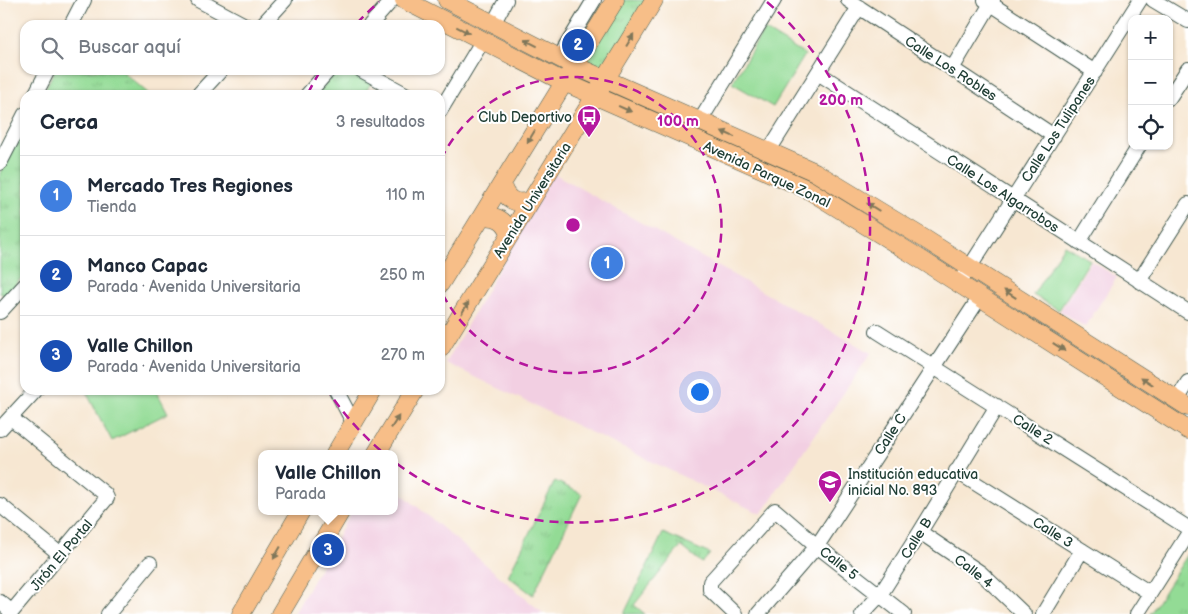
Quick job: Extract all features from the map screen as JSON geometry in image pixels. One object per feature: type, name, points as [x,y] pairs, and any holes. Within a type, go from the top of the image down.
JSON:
[{"type":"main road","name":"Avenida Parque Zonal","points":[[404,0],[444,20]]},
{"type":"main road","name":"Avenida Parque Zonal","points":[[446,0],[567,62],[815,172],[1183,404]]},
{"type":"main road","points":[[445,276],[564,82],[567,62],[614,0]]},
{"type":"main road","name":"Avenida Universitaria","points":[[445,341],[654,0]]},
{"type":"main road","name":"Avenida Parque Zonal","points":[[445,21],[564,82],[806,189],[980,297],[1188,430]]},
{"type":"main road","points":[[502,184],[507,196],[512,201],[525,202],[531,200]]},
{"type":"main road","points":[[482,217],[500,219],[505,223],[510,234]]},
{"type":"main road","points":[[337,450],[370,395]]},
{"type":"main road","points":[[378,450],[412,395]]},
{"type":"main road","points":[[241,614],[299,515]]},
{"type":"main road","points":[[280,614],[339,515]]},
{"type":"street","points":[[74,20],[84,0]]},
{"type":"street","points":[[198,0],[236,20]]},
{"type":"street","points":[[267,20],[285,0]]},
{"type":"street","points":[[374,20],[392,0]]},
{"type":"street","points":[[492,24],[506,0]]},
{"type":"street","points":[[567,62],[594,0]]},
{"type":"street","points":[[700,121],[774,0]]},
{"type":"street","name":"Calle Los Tulipanes","points":[[959,284],[1140,0]]},
{"type":"street","points":[[1153,0],[1188,21]]},
{"type":"street","points":[[952,69],[990,1],[1095,72]]},
{"type":"street","points":[[768,152],[818,73],[853,4]]},
{"type":"street","name":"Calle Los Robles","points":[[853,4],[1054,136]]},
{"type":"street","points":[[445,103],[483,40]]},
{"type":"street","points":[[1173,92],[1188,69]]},
{"type":"street","name":"Calle Los Algarrobos","points":[[818,73],[1188,312]]},
{"type":"street","points":[[38,90],[45,75]]},
{"type":"street","points":[[203,90],[216,75]]},
{"type":"street","points":[[311,90],[324,75]]},
{"type":"street","points":[[370,75],[397,90]]},
{"type":"street","points":[[0,163],[20,124]]},
{"type":"street","points":[[1079,242],[1136,150]]},
{"type":"street","points":[[1139,281],[1188,204]]},
{"type":"street","points":[[0,312],[20,290]]},
{"type":"street","name":"Calle C","points":[[758,614],[817,546],[980,297]]},
{"type":"street","name":"Calle 2","points":[[877,331],[1188,528]]},
{"type":"street","points":[[1183,404],[1188,382]]},
{"type":"street","points":[[0,429],[32,395]]},
{"type":"street","points":[[339,395],[353,422]]},
{"type":"street","name":"Calle B","points":[[862,614],[880,595],[996,406]]},
{"type":"street","name":"Jirón El Portal","points":[[11,418],[105,494],[107,498],[11,613]]},
{"type":"street","name":"Calle 3","points":[[956,471],[1150,593]]},
{"type":"street","points":[[0,505],[61,555]]},
{"type":"street","name":"Calle 5","points":[[735,614],[710,590],[710,582],[775,510],[817,546],[904,614]]},
{"type":"street","name":"Calle 4","points":[[920,532],[981,573],[1024,614]]},
{"type":"street","points":[[1137,614],[1188,534]]},
{"type":"street","points":[[1043,614],[1082,550]]},
{"type":"street","points":[[108,614],[150,563]]},
{"type":"street","points":[[0,602],[11,613]]},
{"type":"shaded area","points":[[553,173],[871,353],[761,514],[446,363]]},
{"type":"shaded area","points":[[1091,261],[1117,277],[1085,327],[1060,311]]},
{"type":"shaded area","points":[[398,490],[544,614],[294,614],[350,515],[398,515]]},
{"type":"green space","points":[[620,0],[650,0],[605,74],[583,63]]},
{"type":"green space","points":[[764,30],[805,55],[773,107],[732,83]]},
{"type":"green space","points":[[52,75],[127,75],[144,90],[45,90]]},
{"type":"green space","points":[[334,75],[363,75],[372,81],[367,90],[320,90]]},
{"type":"green space","points":[[20,135],[20,280],[5,296],[0,293],[0,173]]},
{"type":"green space","points":[[1064,245],[1090,260],[1059,310],[1033,295]]},
{"type":"green space","points":[[88,395],[159,395],[168,413],[112,441]]},
{"type":"green space","points":[[555,481],[582,494],[533,595],[508,576]]},
{"type":"green space","points":[[663,533],[710,554],[702,563],[681,546],[634,605],[645,614],[624,614]]},
{"type":"green space","points":[[1188,554],[1188,614],[1150,614]]},
{"type":"place","name":"Manco Capac","points":[[578,45]]},
{"type":"place","name":"Club Deportivo","points":[[589,138]]},
{"type":"place","name":"Mercado Tres Regiones","points":[[607,263]]},
{"type":"place","name":"Institución educativa inicial No. 893","points":[[830,503]]},
{"type":"place","name":"Valle Chillon","points":[[328,550]]}]
